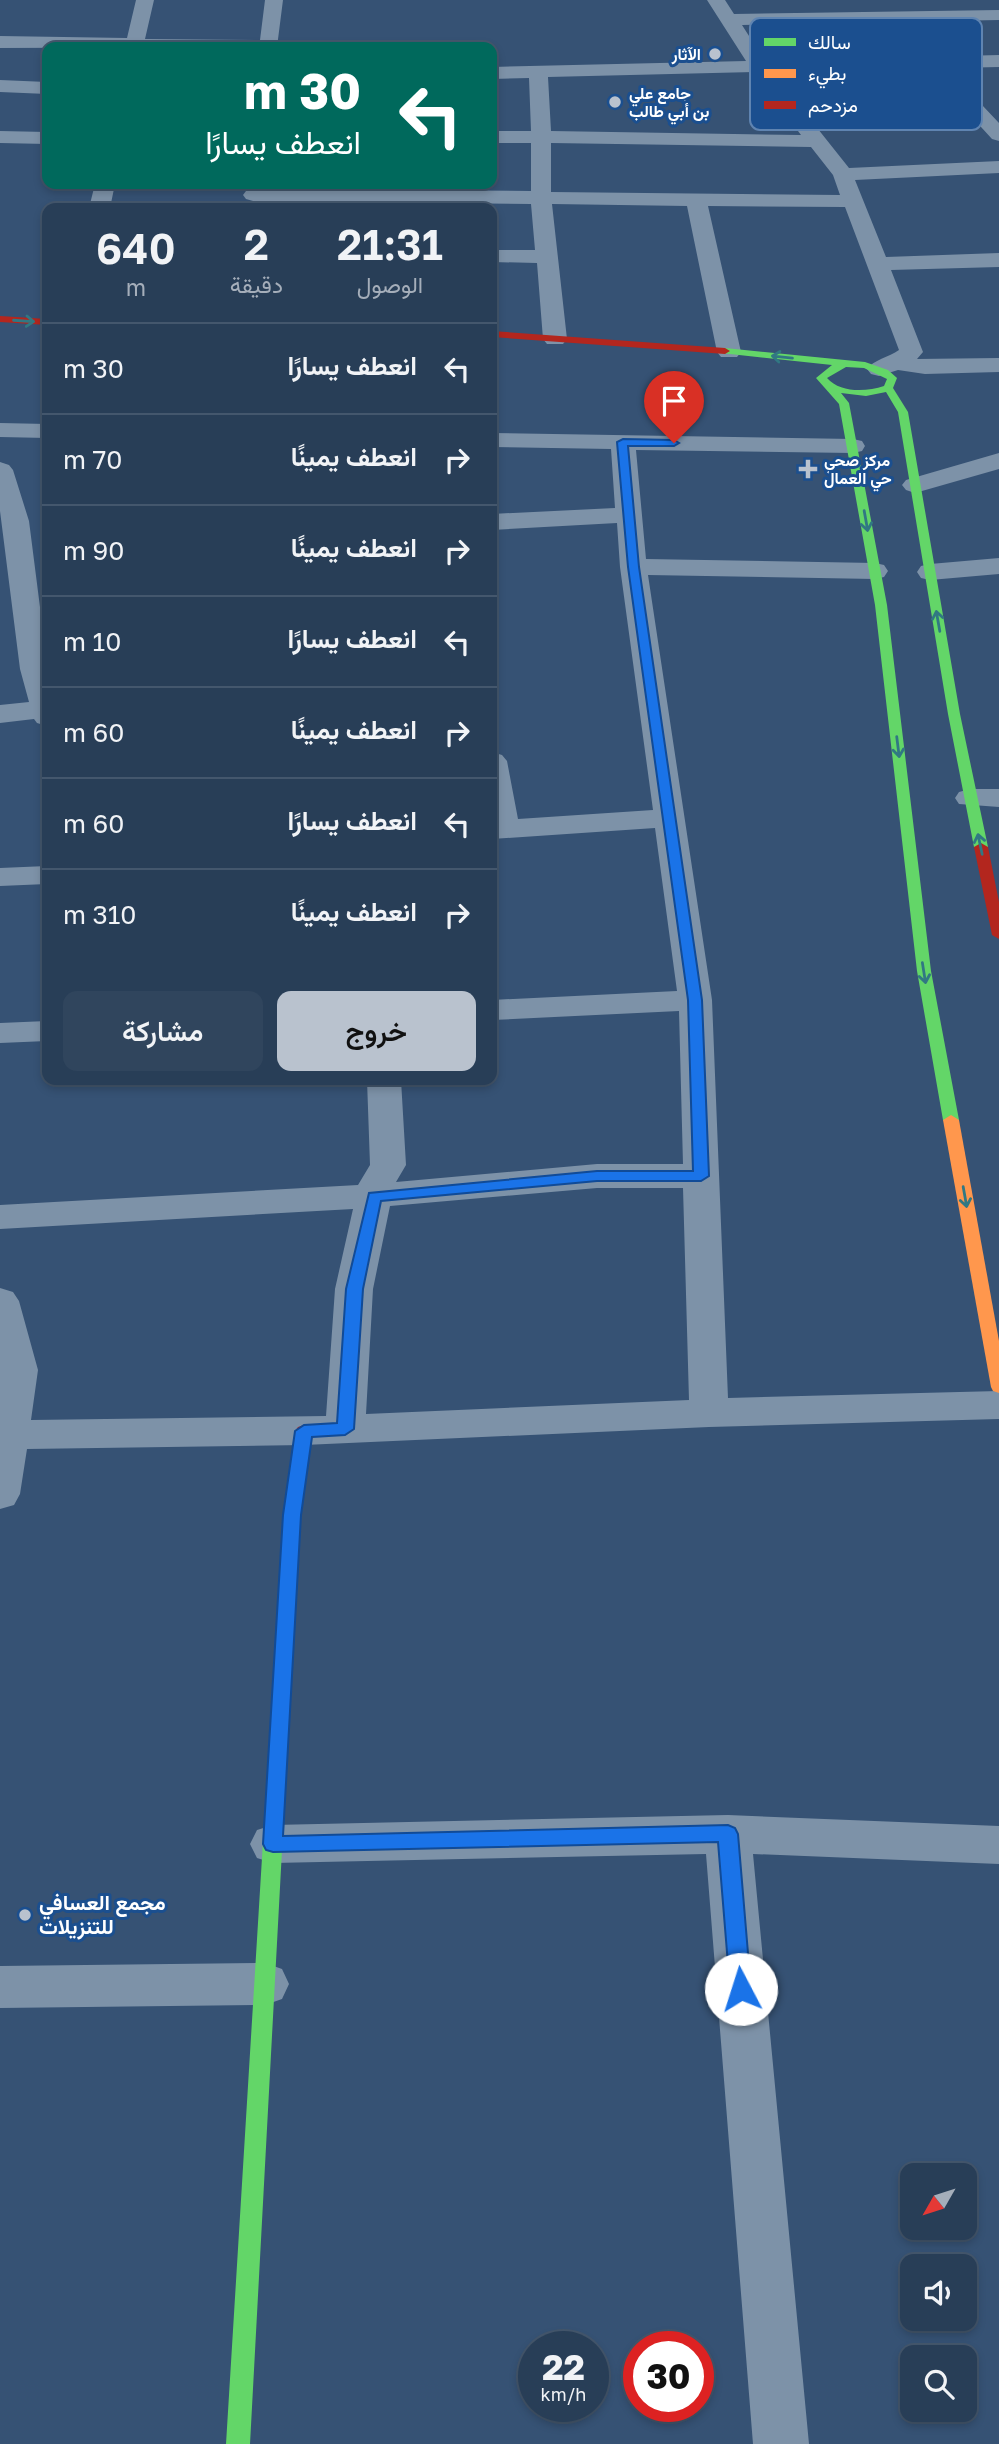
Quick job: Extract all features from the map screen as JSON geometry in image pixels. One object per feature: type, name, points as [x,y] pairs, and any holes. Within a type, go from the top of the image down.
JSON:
[{"type":"street","points":[[135,42],[145,0]]},
{"type":"street","points":[[269,42],[274,0]]},
{"type":"street","points":[[716,0],[750,52]]},
{"type":"street","points":[[901,0],[915,16]]},
{"type":"street","points":[[822,18],[999,15]]},
{"type":"street","points":[[729,20],[750,20]]},
{"type":"street","points":[[0,42],[42,43]]},
{"type":"street","points":[[497,73],[750,65]]},
{"type":"street","points":[[538,73],[541,198],[555,339]]},
{"type":"street","points":[[0,86],[42,88]]},
{"type":"street","points":[[982,117],[999,135]]},
{"type":"street","points":[[800,379],[860,394],[911,352],[843,174],[808,130]]},
{"type":"street","points":[[0,137],[42,138]]},
{"type":"street","points":[[497,137],[817,141]]},
{"type":"street","points":[[843,174],[999,167]]},
{"type":"street","points":[[253,196],[854,201]]},
{"type":"street","points":[[696,200],[729,352]]},
{"type":"street","points":[[497,256],[547,257]]},
{"type":"street","points":[[878,264],[999,260]]},
{"type":"street","points":[[0,319],[42,323]]},
{"type":"street","points":[[497,334],[729,352],[850,364],[888,373],[925,367],[999,365]]},
{"type":"street","points":[[850,364],[830,368],[821,378],[844,403],[853,446],[881,605],[924,971],[999,1387]]},
{"type":"street","points":[[888,373],[903,412],[930,572],[984,798],[999,935]]},
{"type":"street","points":[[0,430],[42,431]]},
{"type":"street","points":[[497,440],[853,446]]},
{"type":"street","points":[[623,442],[633,567],[695,1000],[709,1413]]},
{"type":"street","points":[[915,485],[999,461]]},
{"type":"street","points":[[0,470],[16,521],[34,669],[42,694]]},
{"type":"street","points":[[497,523],[629,515]]},
{"type":"street","points":[[930,572],[999,566]]},
{"type":"street","points":[[633,567],[875,571]]},
{"type":"street","points":[[0,714],[42,710]]},
{"type":"street","points":[[498,830],[669,818]]},
{"type":"street","points":[[0,877],[42,875]]},
{"type":"street","points":[[497,1010],[695,1000]]},
{"type":"street","points":[[0,1033],[42,1031]]},
{"type":"street","points":[[345,1429],[354,1289],[376,1186],[388,1165],[384,1085]]},
{"type":"street","points":[[0,1217],[374,1196],[597,1176],[701,1176]]},
{"type":"street","points":[[0,1301],[18,1370],[4,1434],[0,1494]]},
{"type":"street","points":[[4,1434],[304,1431],[709,1413],[999,1405]]},
{"type":"street","points":[[238,2444],[292,1515],[304,1431]]},
{"type":"street","points":[[273,1844],[728,1834],[999,1846]]},
{"type":"street","points":[[728,1834],[781,2444]]},
{"type":"street","points":[[0,1987],[265,1984]]},
{"type":"traffic: fast","points":[[725,351],[850,364]]},
{"type":"traffic: fast","points":[[830,387],[852,393],[873,392],[888,388],[892,378],[875,368],[856,364],[837,367],[821,378],[844,403],[881,605],[924,971],[951,1120]]},
{"type":"traffic: fast","points":[[888,388],[903,412],[954,714],[981,847]]},
{"type":"traffic: fast","points":[[238,2444],[284,1646]]},
{"type":"traffic: slow","points":[[951,1120],[999,1387]]},
{"type":"traffic: jam","points":[[0,319],[42,322]]},
{"type":"traffic: jam","points":[[497,334],[725,351]]},
{"type":"traffic: jam","points":[[981,847],[999,935]]},
{"type":"traffic: jam","points":[[284,1646],[292,1515],[304,1431]]},
{"type":"place","name":"الآثار","points":[[715,54]]},
{"type":"place","name":"جامع علي بن أبي طالب","points":[[615,102]]},
{"type":"place","name":"مركز صحي حي العمال","points":[[808,469]]},
{"type":"place","name":"مجمع العسافي للتنزيلات","points":[[25,1915]]},
{"type":"route","points":[[674,443],[623,442],[633,567],[695,1000],[701,1176],[597,1176],[374,1196],[354,1289],[345,1429],[304,1431],[292,1515],[273,1844],[728,1834],[741,1989]]}]
